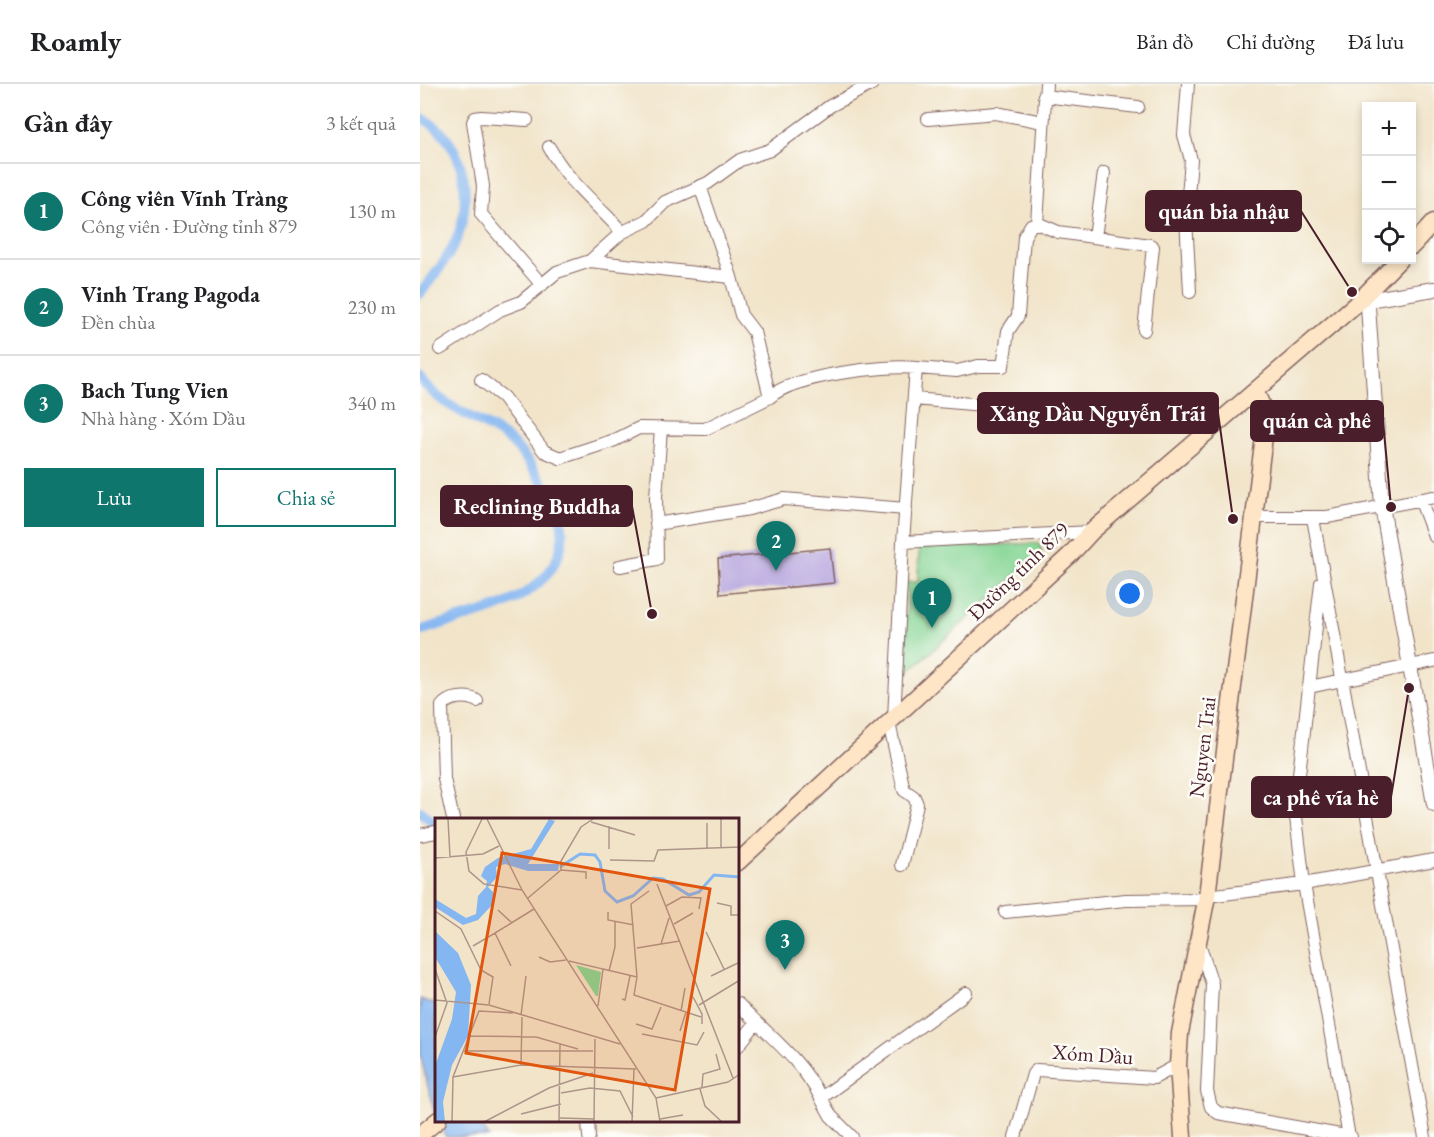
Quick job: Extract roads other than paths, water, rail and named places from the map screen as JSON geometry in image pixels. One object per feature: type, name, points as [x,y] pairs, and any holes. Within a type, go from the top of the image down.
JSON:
[{"type":"main road","points":[[1416,242],[1434,222]]},
{"type":"main road","name":"Đường tỉnh 879","points":[[740,860],[892,721],[1091,532],[1368,296],[1396,264]]},
{"type":"main road","name":"Nguyen Trai","points":[[1184,1137],[1178,1065],[1184,1006],[1206,897],[1255,517],[1265,411],[1262,401],[1254,392]]},
{"type":"main road","points":[[420,1135],[436,1122]]},
{"type":"street","points":[[590,261],[622,232],[646,221],[665,202],[700,186],[740,160],[770,150],[830,106],[872,84]]},
{"type":"street","points":[[1188,84],[1184,135],[1191,160],[1186,218],[1190,292]]},
{"type":"street","points":[[1037,223],[1045,90],[1138,107]]},
{"type":"street","points":[[928,119],[996,113],[1043,122]]},
{"type":"street","points":[[526,120],[482,117],[473,122],[483,186],[480,214],[542,285]]},
{"type":"street","points":[[549,147],[567,177],[578,189],[590,196],[622,232]]},
{"type":"street","points":[[1095,237],[1104,172]]},
{"type":"street","points":[[700,186],[731,277],[741,315],[754,332],[771,397]]},
{"type":"street","points":[[481,380],[503,397],[544,451],[552,456],[568,456],[639,428],[705,429],[771,397],[777,391],[805,380],[853,372],[916,368],[957,371],[978,366],[1003,366],[1008,331],[1018,316],[1024,237],[1031,225],[1037,223],[1058,232],[1153,247],[1144,330]]},
{"type":"street","points":[[440,349],[500,310],[521,302],[567,266],[590,261],[731,277]]},
{"type":"street","points":[[1434,289],[1368,296],[1382,506],[1434,804]]},
{"type":"street","points":[[902,865],[917,804],[914,797],[904,790],[892,721],[916,368]]},
{"type":"street","points":[[914,399],[983,405],[1036,404],[1036,420]]},
{"type":"street","points":[[620,566],[657,559],[656,524],[661,428]]},
{"type":"street","points":[[1255,517],[1313,518],[1434,497]]},
{"type":"street","points":[[656,524],[750,509],[784,499],[906,509]]},
{"type":"street","points":[[1420,499],[1434,536]]},
{"type":"street","points":[[1313,518],[1425,1137]]},
{"type":"street","points":[[903,542],[1091,532]]},
{"type":"street","points":[[1197,939],[1212,984],[1207,1091],[1211,1107],[1218,1113],[1350,1137],[1304,884],[1295,809],[1323,568]]},
{"type":"street","points":[[1309,687],[1434,661]]},
{"type":"street","points":[[453,818],[444,779],[442,706],[444,702],[456,699],[471,698],[477,701]]},
{"type":"street","points":[[420,835],[435,832]]},
{"type":"street","points":[[1005,912],[1126,900],[1206,897],[1304,884],[1434,860]]},
{"type":"street","points":[[821,1098],[966,993]]},
{"type":"street","points":[[740,1006],[789,1052],[808,1074],[831,1116],[852,1137]]},
{"type":"street","points":[[740,1043],[756,1023]]},
{"type":"street","name":"Xóm Dầu","points":[[1015,1137],[1031,1081],[1037,1070],[1155,1077],[1178,1065]]},
{"type":"street","points":[[588,1122],[589,1137]]},
{"type":"water","points":[[420,999],[435,1005],[435,1115],[420,1054]]},
{"type":"water","points":[[438,1122],[479,1122],[489,1137],[446,1137]]},
{"type":"waterway","points":[[420,117],[436,128],[449,142],[458,158],[465,196],[458,235],[447,258],[420,294]]},
{"type":"waterway","points":[[420,378],[449,405],[505,437],[518,449],[550,495],[558,510],[562,525],[559,553],[553,565],[533,588],[495,608],[420,631]]},
{"type":"waterway","points":[[420,811],[435,824]]},
{"type":"place","name":"quán bia nhậu","points":[[1352,292]]},
{"type":"place","name":"quán cà phê","points":[[1391,507]]},
{"type":"place","name":"Xăng Dầu Nguyễn Trãi","points":[[1233,519]]},
{"type":"place","name":"Vinh Trang Pagoda","points":[[776,571]]},
{"type":"place","name":"Reclining Buddha","points":[[652,614]]},
{"type":"place","name":"Công viên Vĩnh Tràng","points":[[932,628]]},
{"type":"place","name":"ca phê vĩa hè","points":[[1409,688]]},
{"type":"place","name":"Bach Tung Vien","points":[[785,970]]}]
